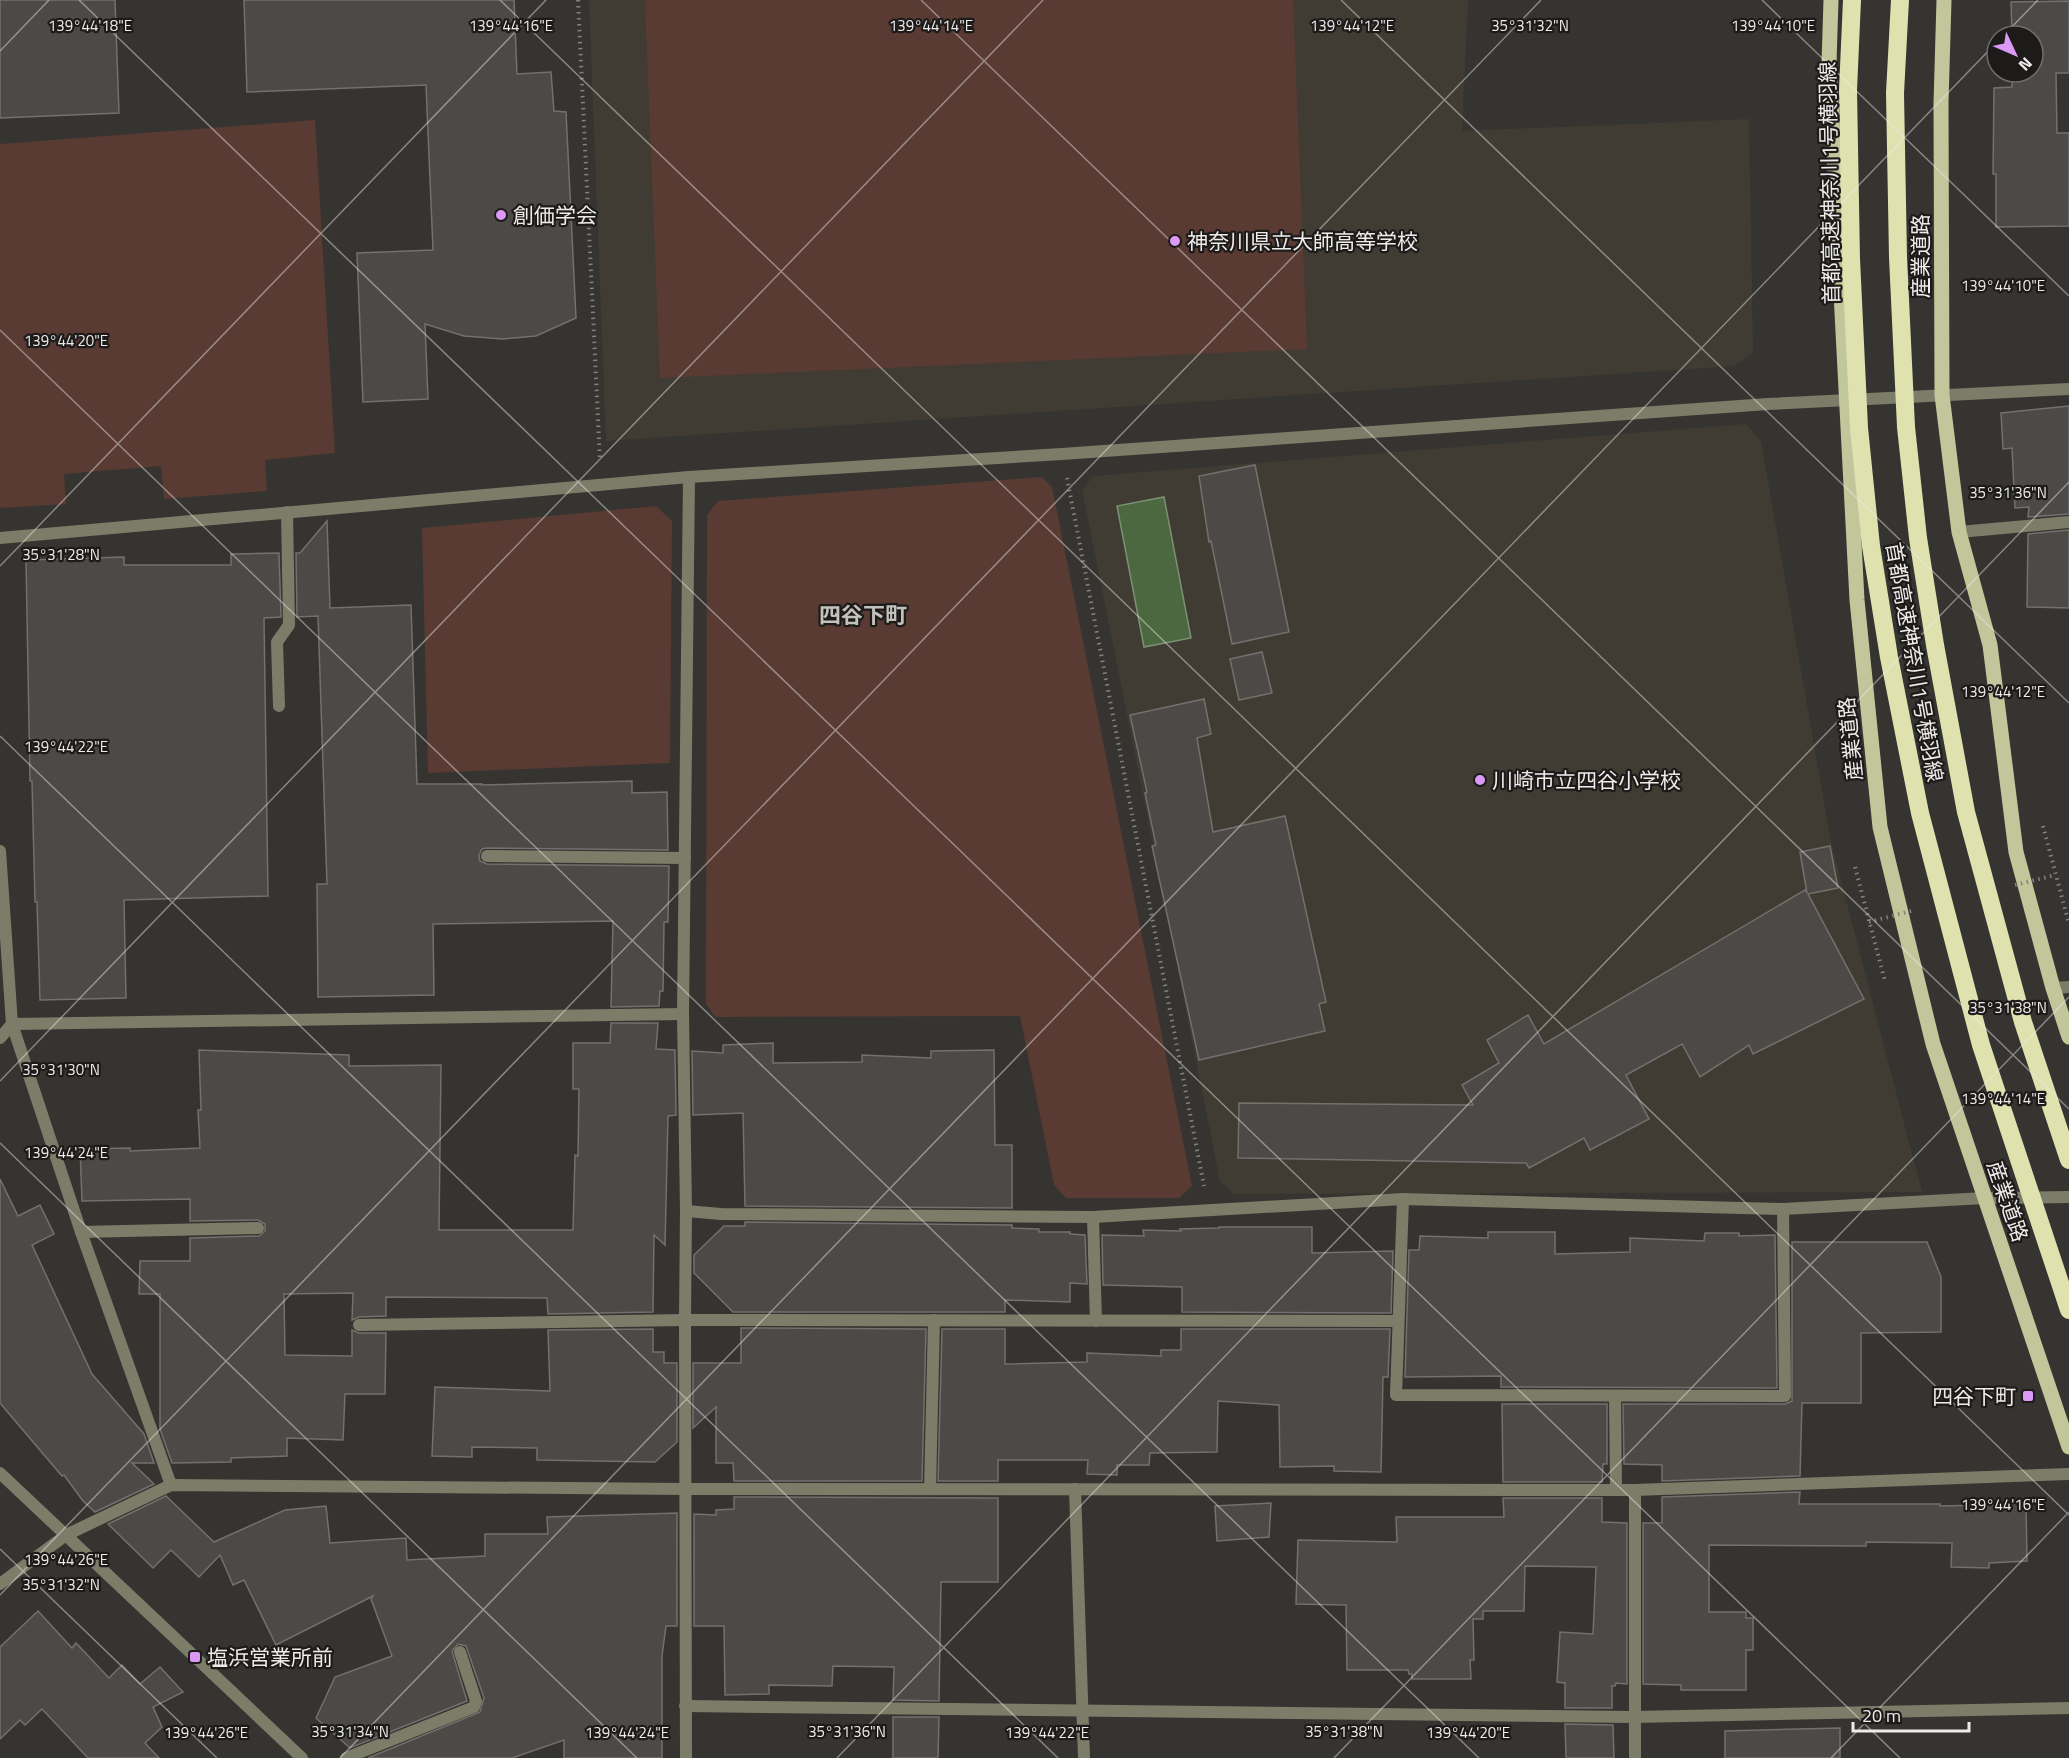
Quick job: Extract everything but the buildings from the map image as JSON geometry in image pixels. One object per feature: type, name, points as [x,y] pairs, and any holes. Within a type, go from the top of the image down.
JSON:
[{"type":"highway","name":"首都高速神奈川1号横羽線","points":[[1852,0],[1848,90],[1851,259],[1859,428],[1870,546],[1920,813],[1981,1045],[2069,1310]]},
{"type":"highway","name":"首都高速神奈川1号横羽線","points":[[1900,0],[1895,93],[1898,257],[1906,427],[1918,538],[1966,812],[2024,1022],[2069,1160]]},
{"type":"main road","name":"産業道路","points":[[1831,0],[1829,63],[1857,600],[1880,827],[1933,1044],[2069,1447]]},
{"type":"main road","name":"産業道路","points":[[1944,0],[1941,103],[1942,395],[1959,531],[1990,645],[2016,852],[2053,988],[2069,1037]]},
{"type":"street","points":[[0,538],[689,477],[1846,399],[2069,388]]},
{"type":"street","points":[[686,1758],[686,1211],[683,1014],[689,477]]},
{"type":"street","points":[[279,706],[277,642],[289,625],[286,512]]},
{"type":"street","points":[[1959,531],[2069,522]]},
{"type":"street","points":[[0,851],[12,1024],[81,1232],[171,1485]]},
{"type":"street","points":[[487,856],[685,858]]},
{"type":"street","points":[[2053,988],[2069,987]]},
{"type":"street","points":[[0,1038],[12,1024],[683,1014]]},
{"type":"street","points":[[686,1211],[721,1214],[1093,1217],[1403,1199],[1783,1209],[1985,1198],[2069,1197]]},
{"type":"street","points":[[1403,1199],[1396,1395],[1785,1396],[1783,1209]]},
{"type":"street","points":[[1093,1217],[1096,1321]]},
{"type":"street","points":[[81,1232],[258,1228]]},
{"type":"street","points":[[359,1325],[685,1320],[1398,1321]]},
{"type":"street","points":[[930,1489],[934,1320]]},
{"type":"street","points":[[1615,1396],[1616,1489]]},
{"type":"street","points":[[0,1473],[302,1758]]},
{"type":"street","points":[[0,1584],[66,1535],[171,1485],[685,1489],[1635,1490],[2069,1474]]},
{"type":"street","points":[[1075,1489],[1084,1758]]},
{"type":"street","points":[[1635,1490],[1635,1758]]},
{"type":"street","points":[[346,1758],[474,1707],[476,1701],[460,1652]]},
{"type":"street","points":[[686,1706],[1634,1717],[2069,1708]]},
{"type":"path","points":[[578,0],[601,484]]},
{"type":"path","points":[[1062,453],[1209,1210]]},
{"type":"path","points":[[2042,821],[2069,924]]},
{"type":"path","points":[[1855,867],[1885,981]]},
{"type":"shaded area","name":"神奈川県立大師高等学校","points":[[589,0],[1468,0],[1462,131],[1749,119],[1753,352],[1734,366],[606,441]]},
{"type":"shaded area","points":[[645,0],[1293,0],[1307,349],[660,378]]},
{"type":"shaded area","points":[[315,120],[335,453],[265,460],[267,491],[164,499],[161,466],[64,474],[66,504],[0,508],[0,144]]},
{"type":"shaded area","name":"川崎市立四谷小学校","points":[[1746,424],[1761,441],[1831,842],[1922,1192],[1234,1194],[1220,1181],[1082,489],[1094,476]]},
{"type":"shaded area","points":[[1042,477],[1052,487],[1192,1186],[1179,1198],[1066,1198],[1054,1185],[1020,1016],[715,1017],[706,1004],[707,515],[718,501]]},
{"type":"shaded area","points":[[1164,497],[1191,638],[1144,647],[1117,506]]},
{"type":"shaded area","points":[[656,506],[672,521],[670,763],[428,773],[422,528]]},
{"type":"place","name":"創価学会","points":[[501,215]]},
{"type":"place","name":"神奈川県立大師高等学校","points":[[1175,241]]},
{"type":"place","name":"川崎市立四谷小学校","points":[[1480,780]]},
{"type":"place","name":"四谷下町","points":[[2028,1396]]},
{"type":"place","name":"塩浜営業所前","points":[[195,1657]]},
{"type":"district","name":"四谷下町","points":[[863,615]]}]
